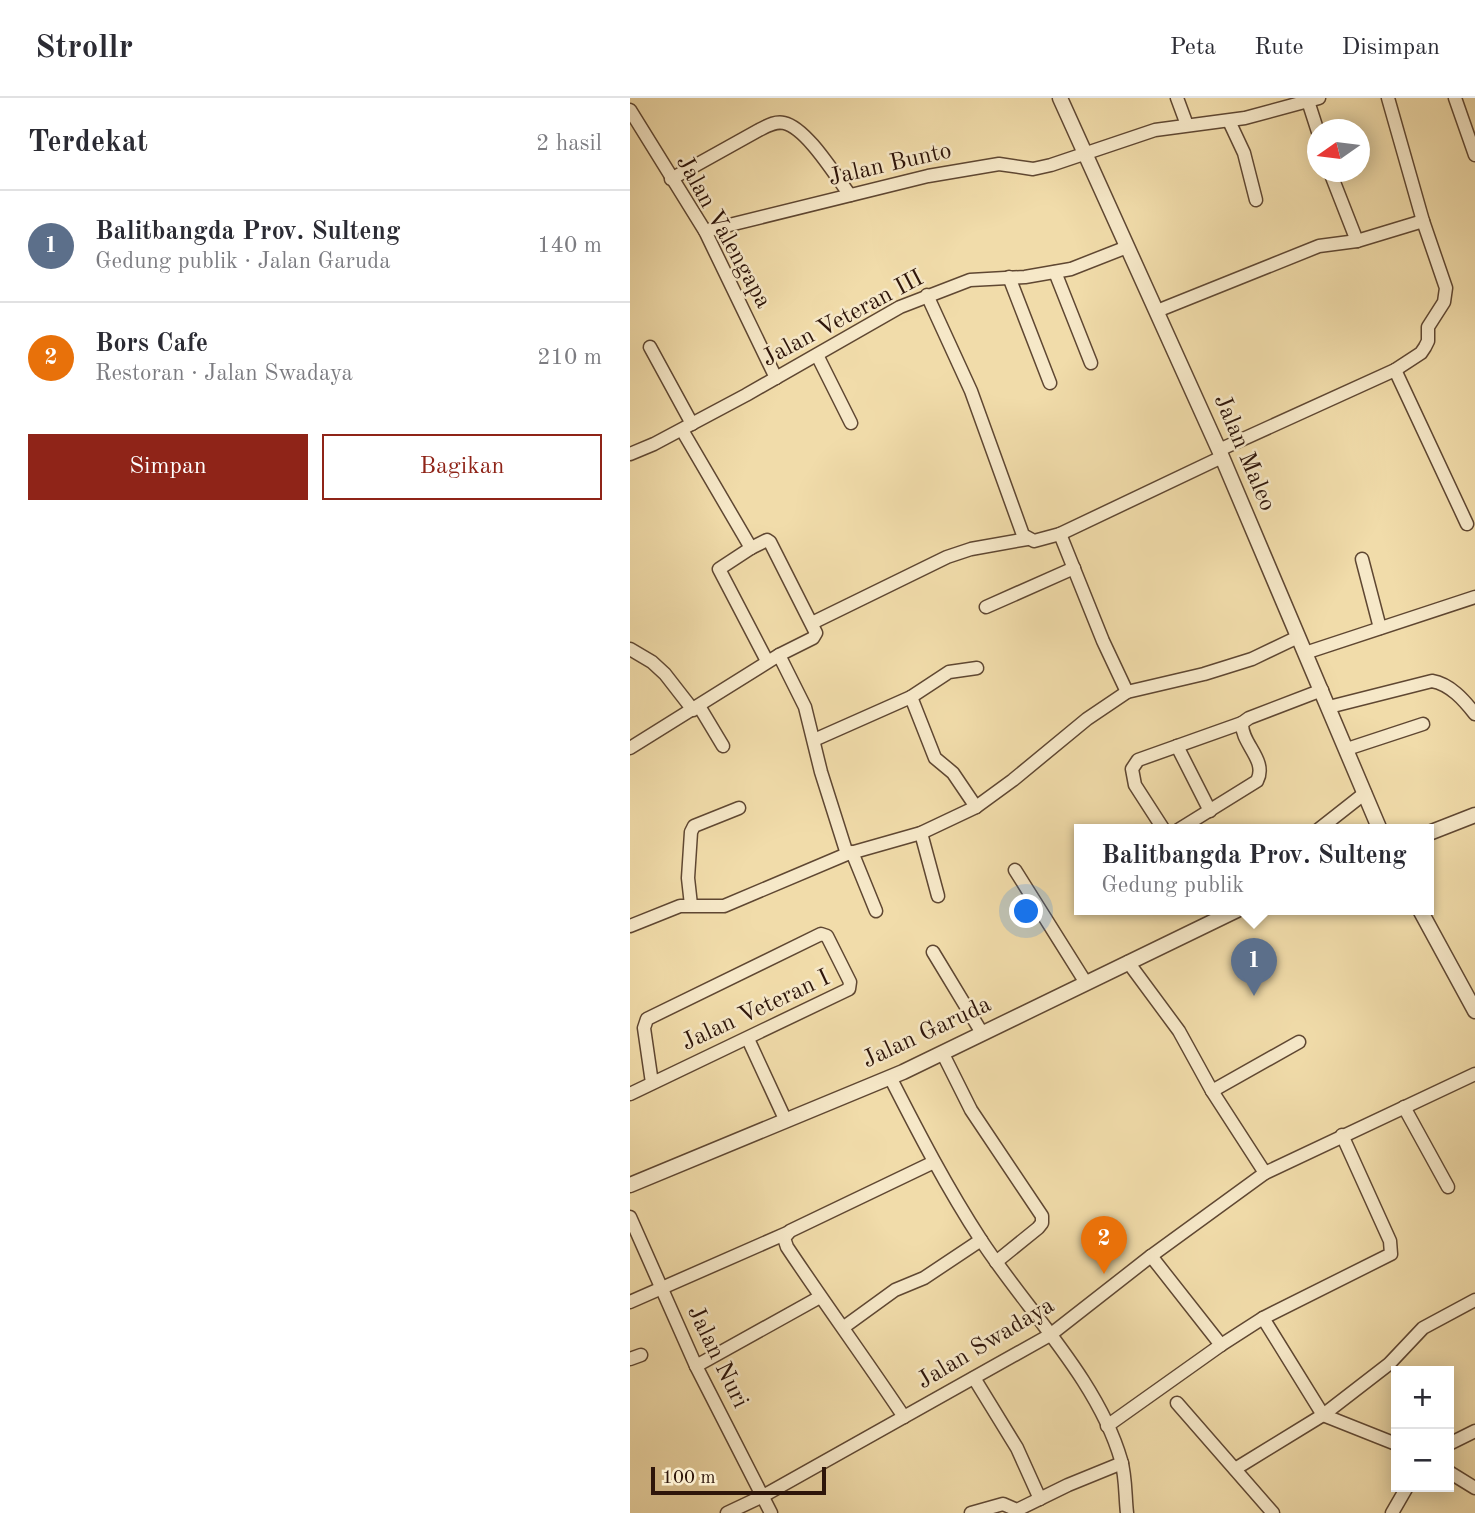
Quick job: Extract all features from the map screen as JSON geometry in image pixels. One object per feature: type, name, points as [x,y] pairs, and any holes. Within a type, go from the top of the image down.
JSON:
[{"type":"street","name":"Jalan Maleo","points":[[1060,98],[1221,454],[1378,824]]},
{"type":"street","points":[[1177,98],[1187,125]]},
{"type":"street","points":[[812,623],[947,557],[982,547],[1027,539],[1038,541],[1060,534],[1395,370],[1421,353],[1428,341],[1431,321],[1444,302],[1444,280],[1423,221],[1388,98]]},
{"type":"street","points":[[1455,98],[1475,155]]},
{"type":"street","name":"Jalan Bunto","points":[[705,232],[928,176],[1007,163],[1033,169],[1155,130],[1229,121],[1313,99]]},
{"type":"street","points":[[1313,99],[1316,119]]},
{"type":"street","name":"Jalan Valengapa","points":[[630,110],[705,232],[776,378]]},
{"type":"street","points":[[1229,121],[1244,153],[1256,200]]},
{"type":"street","points":[[671,179],[773,123],[784,123],[794,127],[805,137],[850,195]]},
{"type":"street","points":[[1334,182],[1357,241]]},
{"type":"street","points":[[1157,311],[1319,246],[1357,241],[1423,221]]},
{"type":"street","name":"Jalan Veteran III","points":[[630,454],[687,427],[900,307],[927,295],[970,280],[1072,269],[1127,247]]},
{"type":"street","points":[[1055,272],[1091,363]]},
{"type":"street","points":[[1010,277],[1050,383]]},
{"type":"street","points":[[927,295],[971,391],[1019,529],[1027,539]]},
{"type":"street","points":[[650,347],[687,427],[751,548]]},
{"type":"street","points":[[817,355],[851,423]]},
{"type":"street","points":[[1395,370],[1467,524]]},
{"type":"street","points":[[1060,534],[1103,641],[1127,692]]},
{"type":"street","points":[[630,748],[773,658],[816,635],[769,541],[751,548],[721,566],[719,571],[773,658],[805,707],[821,772],[850,853],[876,911]]},
{"type":"street","points":[[1362,559],[1380,628]]},
{"type":"street","points":[[986,607],[1074,568]]},
{"type":"street","points":[[1305,653],[1475,597]]},
{"type":"street","points":[[630,926],[674,907],[724,906],[850,853],[921,833],[976,807],[1087,719],[1127,692],[1240,663],[1298,638]]},
{"type":"street","points":[[630,649],[652,662],[665,674],[696,708],[723,746]]},
{"type":"street","points":[[814,740],[911,697],[949,672],[977,668]]},
{"type":"street","points":[[1329,707],[1432,681],[1456,694],[1475,714]]},
{"type":"street","points":[[1160,824],[1135,785],[1132,769],[1138,760],[1242,723],[1322,690]]},
{"type":"street","points":[[911,697],[935,758],[953,774],[976,807]]},
{"type":"street","points":[[1188,824],[1258,781],[1261,774],[1258,761],[1242,731],[1242,723]]},
{"type":"street","points":[[1346,749],[1423,724]]},
{"type":"street","points":[[1177,746],[1210,811]]},
{"type":"street","points":[[1326,824],[1365,793]]},
{"type":"street","points":[[691,905],[688,878],[691,832],[694,826],[739,808]]},
{"type":"street","points":[[1434,831],[1475,816]]},
{"type":"street","points":[[921,833],[937,896]]},
{"type":"street","points":[[1015,870],[1086,983]]},
{"type":"street","name":"Jalan Garuda","points":[[630,1185],[943,1054],[1227,915]]},
{"type":"street","points":[[1423,915],[1475,1010]]},
{"type":"street","name":"Jalan Veteran I","points":[[630,1094],[849,989],[850,982],[827,936],[821,934],[647,1019],[644,1028],[652,1083]]},
{"type":"street","points":[[933,952],[982,1033]]},
{"type":"street","points":[[1128,962],[1179,1031],[1212,1091],[1265,1172]]},
{"type":"street","points":[[748,1039],[785,1119]]},
{"type":"street","points":[[1212,1091],[1299,1042]]},
{"type":"street","points":[[943,1054],[971,1110],[1042,1216],[1038,1228],[996,1262]]},
{"type":"street","name":"Jalan Swadaya","points":[[727,1513],[763,1496],[1050,1335],[1265,1172],[1475,1074]]},
{"type":"street","points":[[890,1077],[934,1161],[981,1240],[1079,1376],[1107,1426],[1122,1463],[1127,1513]]},
{"type":"street","points":[[1404,1107],[1448,1187]]},
{"type":"street","points":[[1107,1426],[1263,1318],[1391,1254],[1390,1241],[1342,1135]]},
{"type":"street","points":[[630,1302],[787,1233],[934,1161]]},
{"type":"street","name":"Jalan Nuri","points":[[630,1217],[660,1290],[696,1366],[771,1513]]},
{"type":"street","points":[[787,1233],[784,1238],[787,1247],[904,1417]]},
{"type":"street","points":[[844,1327],[895,1290],[924,1278],[981,1240]]},
{"type":"street","points":[[1151,1256],[1222,1345]]},
{"type":"street","points":[[696,1366],[820,1297]]},
{"type":"street","points":[[1235,1469],[1322,1415],[1389,1364],[1423,1328],[1475,1300]]},
{"type":"street","points":[[1263,1318],[1322,1415],[1391,1442]]},
{"type":"street","points":[[974,1378],[1017,1448],[1039,1504]]},
{"type":"street","points":[[1177,1403],[1273,1513]]},
{"type":"street","points":[[1454,1441],[1475,1430]]},
{"type":"street","points":[[972,1513],[1003,1504],[1017,1510],[1039,1504],[1068,1485],[1122,1463]]},
{"type":"street","points":[[1454,1475],[1475,1488]]},
{"type":"street","points":[[1392,1513],[1405,1492]]},
{"type":"place","name":"Balitbangda Prov. Sulteng","points":[[1254,996]]},
{"type":"place","name":"Bors Cafe","points":[[1104,1274]]}]
